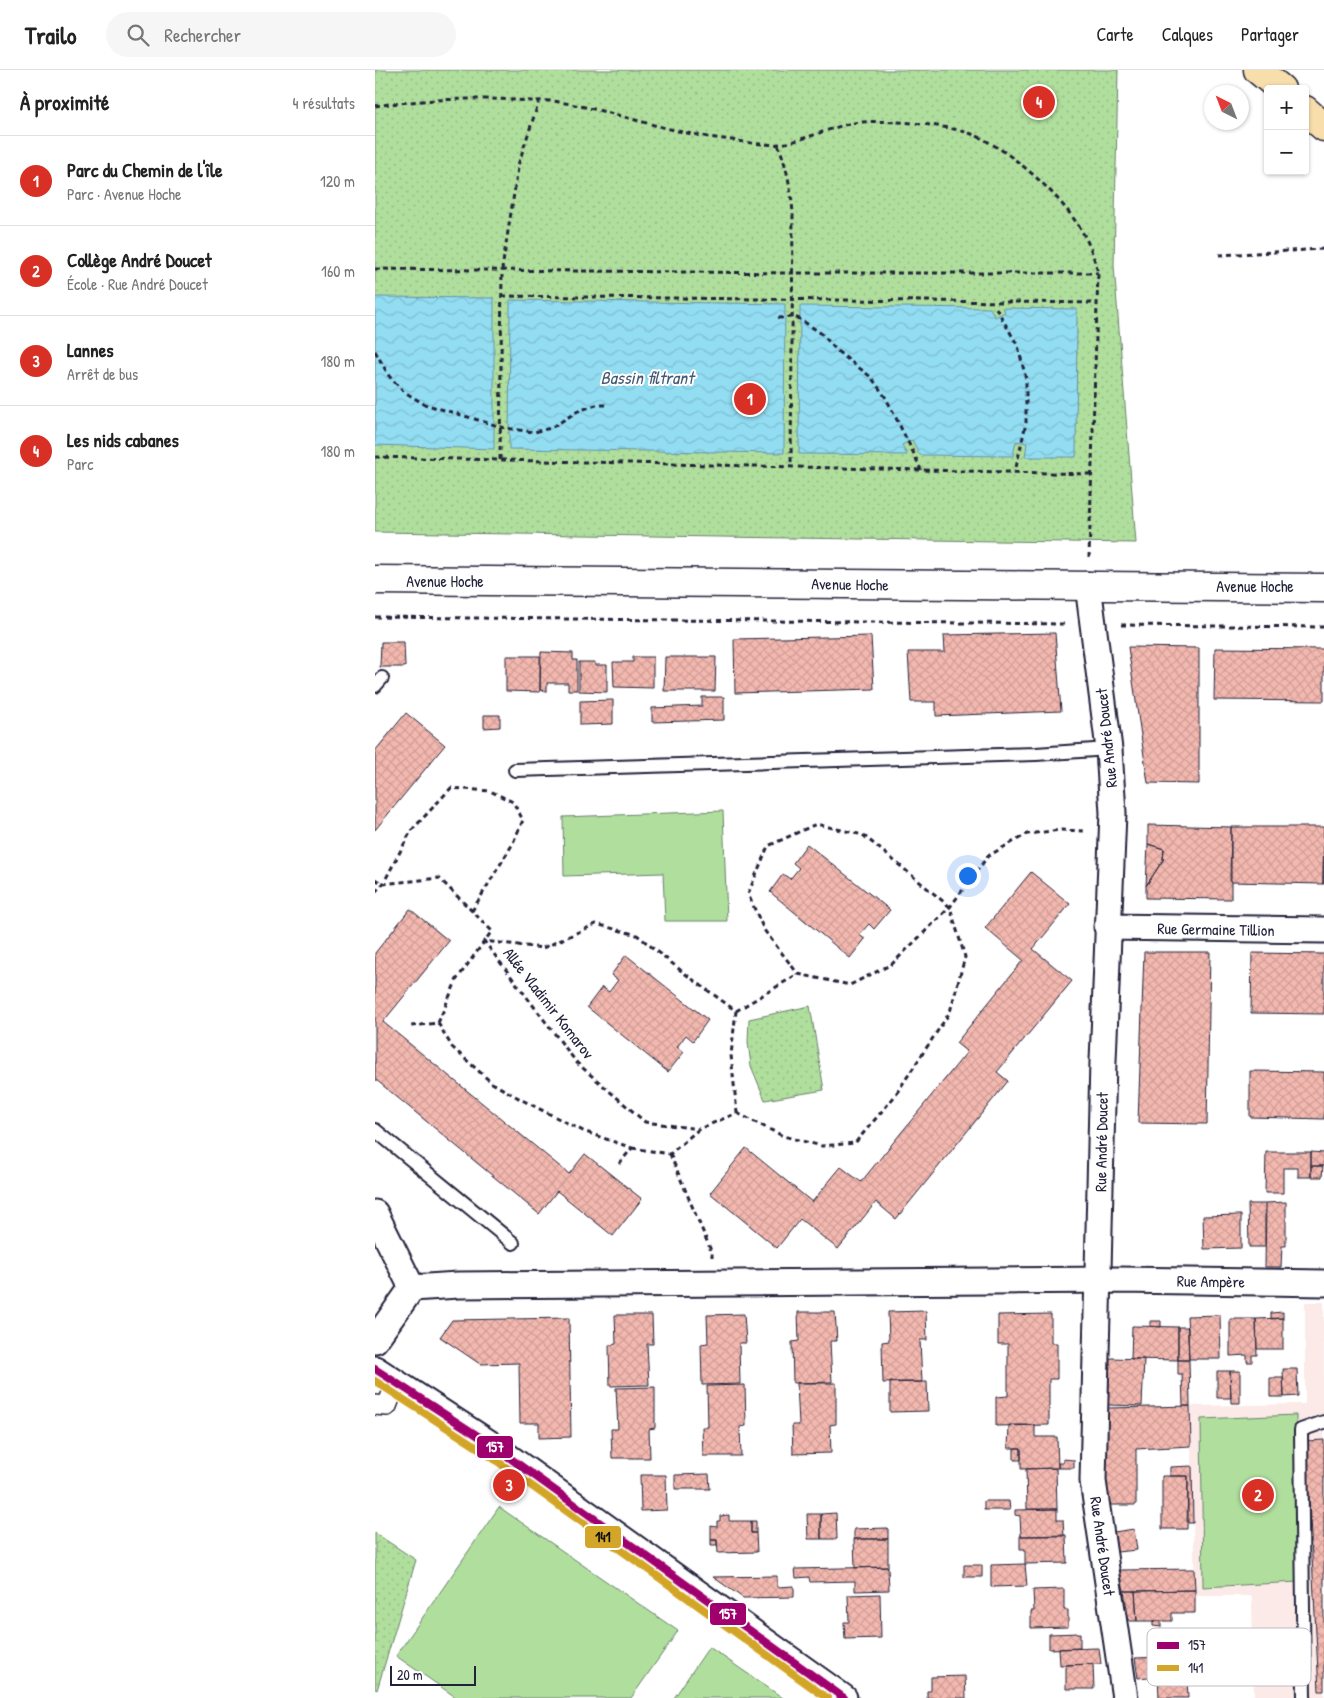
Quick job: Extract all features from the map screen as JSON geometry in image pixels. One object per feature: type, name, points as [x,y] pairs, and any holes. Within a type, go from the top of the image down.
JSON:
[{"type":"highway","points":[[1258,70],[1276,85]]},
{"type":"highway","points":[[1309,113],[1324,126]]},
{"type":"street","name":"Avenue Hoche","points":[[375,580],[1324,588]]},
{"type":"street","name":"Rue André Doucet","points":[[1088,585],[1109,750],[1113,813],[1111,885],[1107,927],[1093,1481],[1125,1698]]},
{"type":"street","name":"Rue Germaine Tillion","points":[[1107,927],[1324,930]]},
{"type":"street","points":[[375,1213],[412,1288],[375,1340]]},
{"type":"street","name":"Rue Ampère","points":[[412,1288],[458,1285],[710,1283],[1098,1281],[1324,1283]]},
{"type":"street","points":[[375,1369],[489,1443],[844,1698]]},
{"type":"street","points":[[375,1405],[387,1406],[396,1383]]},
{"type":"lane","points":[[515,770],[1109,750]]},
{"type":"lane","points":[[375,1130],[513,1243]]},
{"type":"lane","points":[[1303,1628],[1301,1430],[1324,1422]]},
{"type":"path","points":[[375,106],[425,101],[476,99],[557,101],[717,138],[778,144],[806,138],[836,127],[861,122],[908,123],[949,128],[971,134],[1008,155],[1056,198],[1090,246],[1098,273],[1088,585]]},
{"type":"path","points":[[499,460],[503,270],[519,162],[539,101]]},
{"type":"path","points":[[778,144],[785,160],[791,186],[793,213],[791,467]]},
{"type":"path","points":[[1219,255],[1324,249]]},
{"type":"path","points":[[375,269],[793,273],[1098,273]]},
{"type":"path","points":[[502,296],[1097,304]]},
{"type":"path","points":[[996,308],[1018,346],[1026,379],[1026,423],[1015,472]]},
{"type":"path","points":[[778,318],[793,317],[800,319],[822,334],[837,351],[871,377],[885,398],[921,470]]},
{"type":"path","points":[[375,351],[389,376],[403,391],[417,400],[513,430],[534,432],[551,428],[578,411],[596,405],[606,405]]},
{"type":"path","points":[[375,457],[1091,474]]},
{"type":"path","points":[[375,617],[1324,627]]},
{"type":"path","points":[[375,892],[383,884],[411,831],[451,788],[490,792],[513,802],[523,820],[512,845],[472,911]]},
{"type":"path","points":[[411,1026],[438,1023],[452,1047],[492,1083],[523,1102],[583,1131],[632,1148],[670,1154],[699,1129],[737,1113],[783,1136],[822,1146],[855,1143],[894,1097],[950,1012],[965,957],[950,907],[863,835],[816,824],[769,846],[748,894],[765,930],[798,974]]},
{"type":"path","points":[[737,1113],[731,1055],[735,1011],[798,974],[850,984],[892,964],[950,907],[988,856],[1027,834],[1061,830],[1112,833]]},
{"type":"path","name":"Allée Vladimir Komarov","points":[[383,884],[439,878],[492,931],[457,979],[438,1023]]},
{"type":"path","points":[[375,879],[383,884]]},
{"type":"path","name":"Allée Vladimir Komarov","points":[[484,941],[543,948],[595,924],[637,935],[735,1011]]},
{"type":"path","name":"Allée Vladimir Komarov","points":[[484,941],[577,1063],[645,1122],[699,1129]]},
{"type":"path","points":[[619,1164],[632,1148]]},
{"type":"path","points":[[670,1154],[712,1253],[710,1283]]},
{"type":"shaded area","points":[[1305,1302],[1324,1302],[1324,1698],[1254,1698],[1254,1686],[1311,1686],[1311,1628],[1253,1628],[1252,1596],[1195,1596],[1190,1406],[1305,1404]]},
{"type":"green space","points":[[375,70],[1118,70],[1114,266],[1136,543],[375,532]]},
{"type":"green space","points":[[723,811],[727,921],[665,921],[663,873],[564,876],[563,817]]},
{"type":"green space","points":[[810,1006],[824,1090],[765,1100],[751,1066],[748,1042],[749,1019]]},
{"type":"green space","points":[[1296,1415],[1298,1582],[1203,1587],[1201,1419]]},
{"type":"green space","points":[[499,1507],[678,1631],[631,1698],[457,1698],[396,1656]]},
{"type":"green space","points":[[375,1533],[416,1560],[377,1690],[375,1689]]},
{"type":"green space","points":[[709,1647],[783,1698],[674,1698]]},
{"type":"water","points":[[375,297],[494,298],[494,449],[375,445]]},
{"type":"water","name":"Bassin filtrant","points":[[510,300],[785,304],[784,453],[509,449]]},
{"type":"water","points":[[800,306],[990,308],[995,317],[1005,312],[1003,308],[1077,309],[1076,457],[1025,457],[1027,443],[1016,441],[1013,456],[920,455],[912,440],[902,445],[907,455],[799,454]]},
{"type":"building","points":[[1055,633],[1061,711],[936,716],[936,702],[911,702],[908,652],[945,652],[944,635]]},
{"type":"building","points":[[871,636],[874,689],[735,693],[734,639]]},
{"type":"building","points":[[381,642],[404,642],[405,667],[380,667]]},
{"type":"building","points":[[1128,647],[1199,648],[1199,784],[1148,783]]},
{"type":"building","points":[[1215,648],[1324,649],[1324,701],[1214,700]]},
{"type":"building","points":[[541,652],[573,653],[573,660],[577,660],[577,690],[568,690],[568,683],[547,683],[547,691],[540,690]]},
{"type":"building","points":[[506,656],[540,656],[540,692],[506,691]]},
{"type":"building","points":[[633,657],[653,657],[653,688],[614,687],[613,662],[633,662]]},
{"type":"building","points":[[665,657],[716,657],[715,691],[664,691]]},
{"type":"building","points":[[579,662],[595,662],[595,665],[607,665],[607,692],[579,691]]},
{"type":"building","points":[[702,697],[724,697],[724,720],[652,722],[652,708],[702,706]]},
{"type":"building","points":[[613,700],[613,724],[580,725],[580,701]]},
{"type":"building","points":[[406,713],[445,745],[375,830],[375,751]]},
{"type":"building","points":[[484,715],[500,715],[500,727],[484,728]]},
{"type":"building","points":[[1148,825],[1231,827],[1231,899],[1146,898],[1146,886],[1163,860],[1164,849],[1148,844]]},
{"type":"building","points":[[1231,827],[1324,827],[1323,884],[1230,882]]},
{"type":"building","points":[[1324,827],[1324,884],[1323,884]]},
{"type":"building","points":[[807,844],[890,910],[874,929],[869,924],[859,935],[865,939],[850,958],[770,892],[783,874],[790,879],[799,868],[793,863]]},
{"type":"building","points":[[1148,844],[1164,849],[1163,860],[1146,886]]},
{"type":"building","points":[[1031,872],[1070,904],[1033,949],[1072,981],[997,1072],[1008,1081],[896,1219],[876,1202],[838,1249],[800,1219],[777,1248],[710,1193],[746,1148],[812,1202],[841,1167],[861,1182],[967,1052],[956,1043],[1023,960],[985,928]]},
{"type":"building","points":[[410,909],[449,941],[383,1022],[569,1174],[585,1154],[642,1199],[613,1236],[557,1191],[539,1214],[375,1079],[375,953]]},
{"type":"building","points":[[1144,952],[1210,952],[1207,1124],[1138,1123]]},
{"type":"building","points":[[1252,953],[1324,954],[1324,1014],[1251,1013]]},
{"type":"building","points":[[626,955],[708,1020],[693,1041],[686,1035],[677,1047],[684,1052],[668,1072],[587,1007],[602,987],[609,992],[618,980],[611,975]]},
{"type":"building","points":[[1250,1071],[1324,1072],[1324,1119],[1250,1117]]},
{"type":"building","points":[[1266,1152],[1311,1152],[1311,1177],[1298,1177],[1298,1168],[1283,1168],[1283,1193],[1265,1193]]},
{"type":"building","points":[[1311,1152],[1324,1153],[1324,1166],[1311,1166]]},
{"type":"building","points":[[1311,1166],[1323,1166],[1322,1177],[1311,1177]]},
{"type":"building","points":[[1286,1202],[1286,1246],[1282,1246],[1281,1267],[1265,1267],[1266,1203]]},
{"type":"building","points":[[1248,1204],[1265,1204],[1265,1247],[1249,1247]]},
{"type":"building","points":[[1241,1215],[1241,1248],[1204,1249],[1203,1216]]},
{"type":"building","points":[[926,1311],[927,1340],[920,1340],[922,1382],[883,1383],[882,1342],[889,1341],[888,1312]]},
{"type":"building","points":[[798,1312],[835,1312],[837,1341],[830,1341],[832,1382],[793,1383],[792,1342],[799,1341]]},
{"type":"building","points":[[1283,1312],[1283,1318],[1271,1319],[1271,1313]]},
{"type":"building","points":[[744,1314],[746,1343],[739,1343],[740,1384],[702,1385],[701,1344],[708,1343],[707,1315]]},
{"type":"building","points":[[1051,1314],[1051,1343],[1057,1343],[1057,1379],[1049,1379],[1049,1425],[996,1426],[996,1397],[1008,1396],[1008,1344],[998,1344],[998,1315]]},
{"type":"building","points":[[615,1315],[652,1315],[653,1344],[647,1344],[649,1385],[610,1386],[609,1345],[616,1344]]},
{"type":"building","points":[[1220,1315],[1221,1359],[1189,1359],[1187,1316]]},
{"type":"building","points":[[569,1318],[571,1437],[539,1438],[539,1423],[520,1423],[519,1363],[480,1364],[440,1337],[452,1320]]},
{"type":"building","points":[[1283,1318],[1283,1349],[1257,1349],[1256,1319]]},
{"type":"building","points":[[1230,1319],[1256,1319],[1257,1355],[1252,1355],[1252,1362],[1247,1362],[1247,1355],[1230,1356]]},
{"type":"building","points":[[1150,1321],[1161,1321],[1161,1327],[1150,1326]]},
{"type":"building","points":[[1132,1326],[1178,1327],[1178,1360],[1131,1359]]},
{"type":"building","points":[[1178,1327],[1188,1327],[1189,1360],[1178,1360]]},
{"type":"building","points":[[1110,1358],[1144,1359],[1142,1406],[1108,1405]]},
{"type":"building","points":[[1178,1360],[1189,1360],[1190,1406],[1183,1406],[1182,1374],[1178,1374]]},
{"type":"building","points":[[1283,1369],[1297,1369],[1298,1396],[1284,1397]]},
{"type":"building","points":[[1217,1371],[1230,1371],[1231,1398],[1217,1398]]},
{"type":"building","points":[[1230,1371],[1240,1371],[1240,1403],[1231,1403]]},
{"type":"building","points":[[1270,1378],[1283,1378],[1284,1397],[1270,1397]]},
{"type":"building","points":[[890,1382],[927,1382],[928,1411],[890,1412]]},
{"type":"building","points":[[797,1383],[836,1383],[836,1424],[830,1425],[831,1453],[793,1454],[792,1425],[799,1425]]},
{"type":"building","points":[[745,1385],[746,1426],[740,1427],[741,1456],[703,1456],[702,1427],[708,1427],[707,1386]]},
{"type":"building","points":[[655,1387],[655,1428],[649,1429],[650,1458],[612,1458],[611,1429],[618,1429],[616,1388]]},
{"type":"building","points":[[1190,1406],[1191,1446],[1136,1449],[1136,1505],[1110,1505],[1106,1484],[1108,1408]]},
{"type":"building","points":[[1009,1425],[1035,1425],[1035,1437],[1057,1437],[1058,1468],[1021,1469],[1021,1448],[1008,1448]]},
{"type":"building","points":[[1324,1440],[1324,1691],[1319,1691],[1306,1441]]},
{"type":"building","points":[[1014,1448],[1021,1448],[1021,1460],[1014,1460]]},
{"type":"building","points":[[1063,1459],[1074,1460],[1074,1468],[1058,1468],[1058,1463],[1063,1463]]},
{"type":"building","points":[[1192,1466],[1193,1523],[1188,1523],[1188,1476],[1170,1476],[1170,1467]]},
{"type":"building","points":[[1056,1468],[1057,1509],[1027,1509],[1026,1469]]},
{"type":"building","points":[[709,1474],[710,1489],[675,1489],[675,1475]]},
{"type":"building","points":[[640,1475],[666,1475],[667,1510],[641,1511]]},
{"type":"building","points":[[1162,1476],[1188,1476],[1187,1529],[1162,1529]]},
{"type":"building","points":[[984,1501],[1009,1501],[1010,1510],[984,1510]]},
{"type":"building","points":[[1057,1509],[1057,1520],[1063,1520],[1064,1536],[1021,1536],[1020,1516],[1015,1515],[1015,1510]]},
{"type":"building","points":[[836,1513],[837,1539],[821,1539],[821,1514]]},
{"type":"building","points":[[807,1514],[821,1514],[821,1539],[808,1539]]},
{"type":"building","points":[[729,1515],[729,1521],[751,1521],[751,1533],[756,1533],[757,1552],[718,1553],[717,1540],[711,1540],[711,1526],[717,1527],[717,1521],[720,1521],[720,1516]]},
{"type":"building","points":[[751,1521],[756,1521],[756,1533],[751,1533]]},
{"type":"building","points":[[888,1528],[888,1539],[854,1539],[854,1529]]},
{"type":"building","points":[[1134,1529],[1137,1550],[1117,1552],[1114,1532]]},
{"type":"building","points":[[1066,1535],[1067,1563],[1025,1564],[1025,1549],[1020,1549],[1020,1536]]},
{"type":"building","points":[[854,1539],[888,1539],[888,1567],[855,1568]]},
{"type":"building","points":[[711,1540],[717,1540],[717,1545],[711,1545]]},
{"type":"building","points":[[1025,1564],[1027,1586],[991,1587],[991,1565]]},
{"type":"building","points":[[964,1565],[982,1565],[982,1577],[964,1577]]},
{"type":"building","points":[[888,1567],[889,1590],[855,1591],[855,1581],[810,1582],[809,1577],[796,1578],[795,1569]]},
{"type":"building","points":[[1194,1569],[1195,1590],[1135,1591],[1124,1591],[1120,1570]]},
{"type":"building","points":[[777,1576],[777,1587],[794,1586],[794,1597],[743,1598],[713,1577]]},
{"type":"building","points":[[1064,1589],[1064,1610],[1068,1610],[1068,1627],[1031,1628],[1031,1611],[1034,1611],[1033,1590]]},
{"type":"building","points":[[1195,1590],[1195,1613],[1172,1613],[1172,1621],[1137,1621],[1135,1591]]},
{"type":"building","points":[[1124,1591],[1135,1591],[1137,1621],[1129,1621]]},
{"type":"building","points":[[880,1594],[881,1638],[845,1639],[844,1622],[849,1622],[848,1595]]},
{"type":"building","points":[[1153,1621],[1161,1621],[1161,1627],[1153,1626]]},
{"type":"building","points":[[1080,1633],[1080,1648],[1049,1649],[1049,1634]]},
{"type":"building","points":[[1099,1648],[1101,1664],[1060,1665],[1059,1649]]},
{"type":"building","points":[[1135,1658],[1147,1658],[1147,1677],[1138,1678]]},
{"type":"building","points":[[1093,1664],[1094,1689],[1066,1689],[1066,1665]]},
{"type":"building","points":[[965,1676],[966,1698],[927,1698],[927,1691],[931,1691],[931,1677]]},
{"type":"building","points":[[1158,1686],[1187,1686],[1188,1698],[1159,1698]]},
{"type":"transit line","name":"157","points":[[375,1369],[489,1443],[844,1698]]},
{"type":"transit line","name":"141","points":[[375,1381],[483,1451],[827,1698]]},
{"type":"place","name":"Les nids cabanes","points":[[1039,102]]},
{"type":"place","name":"Parc du Chemin de l'île","points":[[750,399]]},
{"type":"place","name":"Lannes","points":[[509,1485]]},
{"type":"place","name":"Collège André Doucet","points":[[1258,1495]]}]
